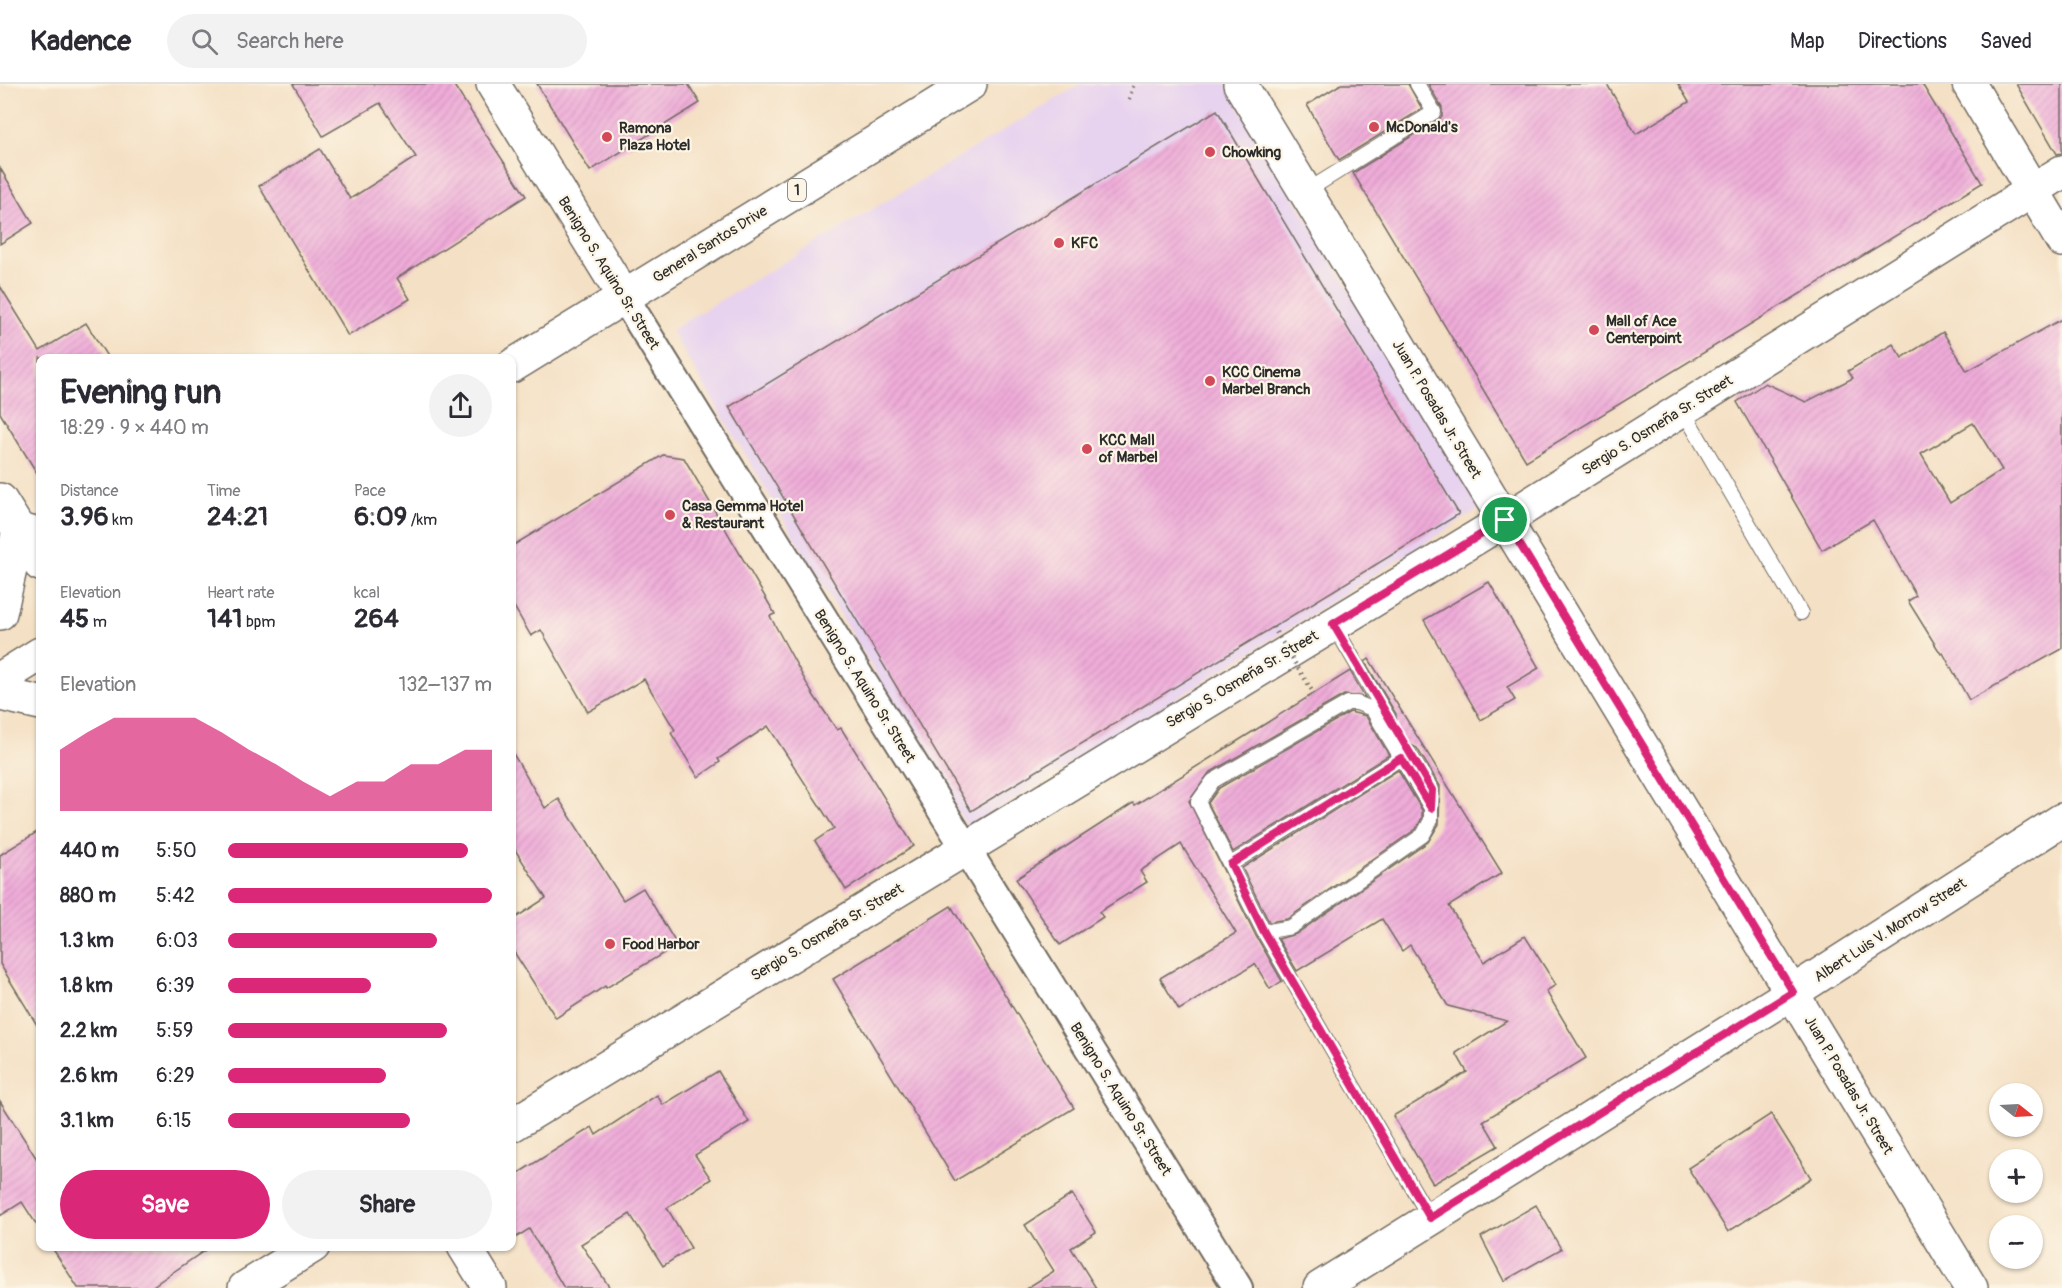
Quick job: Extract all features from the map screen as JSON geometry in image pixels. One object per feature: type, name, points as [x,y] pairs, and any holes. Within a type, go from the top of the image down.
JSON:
[{"type":"main road","name":"Benigno S. Aquino Sr. Street","points":[[493,84],[624,297]]},
{"type":"main road","name":"General Santos Drive","points":[[516,364],[970,84]]},
{"type":"main road","name":"Juan P. Posadas Jr. Street","points":[[1240,84],[1971,1288]]},
{"type":"main road","points":[[1969,84],[2062,240]]},
{"type":"main road","name":"Sergio S. Osmeña Sr. Street","points":[[516,1123],[1505,520],[2062,172]]},
{"type":"main road","points":[[0,500],[30,532],[36,551]]},
{"type":"main road","points":[[0,613],[30,532]]},
{"type":"main road","points":[[0,679],[36,656]]},
{"type":"main road","points":[[0,694],[36,702]]},
{"type":"main road","name":"Albert Luis V. Morrow Street","points":[[1320,1288],[1793,992],[2062,820]]},
{"type":"main road","points":[[245,1288],[305,1251]]},
{"type":"main road","points":[[467,1251],[490,1288]]},
{"type":"street","name":"Benigno S. Aquino Sr. Street","points":[[624,297],[1238,1288]]},
{"type":"lane","points":[[1305,192],[1434,112],[1417,84]]},
{"type":"lane","points":[[1682,409],[1802,613]]},
{"type":"lane","points":[[1264,932],[1291,927],[1423,835],[1431,820],[1432,790],[1333,624]]},
{"type":"lane","points":[[1430,1218],[1264,932],[1198,802],[1213,781],[1348,703],[1357,703],[1372,710],[1431,808]]},
{"type":"lane","points":[[1231,864],[1401,758]]},
{"type":"path","points":[[1129,99],[1134,84]]},
{"type":"path","points":[[1273,627],[1314,694]]},
{"type":"shaded area","name":"KCC Mall of Marbel","points":[[1081,84],[1226,84],[1481,508],[968,829],[671,330]]},
{"type":"building","points":[[293,84],[453,84],[526,196],[397,278],[410,299],[348,336],[259,186],[320,149],[350,199],[416,157],[380,103],[323,136]]},
{"type":"building","name":"Ramona Plaza Hotel","points":[[537,84],[688,84],[700,103],[590,171]]},
{"type":"building","name":"McDonald's","points":[[1341,84],[1408,84],[1422,109],[1339,160],[1307,105]]},
{"type":"building","name":"Mall of Ace Centerpoint","points":[[1428,84],[1607,84],[1636,134],[1689,102],[1678,84],[1922,84],[1982,183],[1526,461],[1353,173],[1442,117],[1442,108]]},
{"type":"building","points":[[2016,84],[2062,84],[2062,153],[2057,154]]},
{"type":"building","name":"KCC Mall of Marbel","points":[[1217,110],[1459,514],[971,811],[729,407]]},
{"type":"building","points":[[0,168],[33,223],[0,244]]},
{"type":"building","points":[[0,286],[40,351],[86,323],[105,354],[36,354],[36,472],[0,413]]},
{"type":"building","points":[[2062,319],[2062,649],[1969,700],[1943,653],[1941,654],[1908,601],[1916,596],[1873,520],[1822,550],[1737,402],[1765,383],[1806,402],[1853,378],[1848,371],[1893,344],[1902,358],[1943,332],[1967,371]],"holes":[[[1973,423],[2002,470],[1950,503],[1921,454]]]},
{"type":"building","points":[[663,455],[684,458],[775,614],[770,616],[812,693],[837,730],[841,728],[914,846],[846,890],[815,841],[834,828],[768,726],[718,759],[720,762],[698,777],[671,733],[675,730],[644,679],[588,712],[541,630],[531,636],[516,610],[516,544]]},
{"type":"building","points":[[1489,582],[1539,668],[1507,687],[1515,700],[1481,720],[1424,620]]},
{"type":"building","points":[[1369,659],[1502,873],[1449,906],[1484,962],[1525,936],[1556,985],[1546,991],[1586,1058],[1483,1121],[1498,1146],[1433,1184],[1393,1116],[1467,1072],[1456,1053],[1507,1021],[1448,1006],[1410,945],[1402,951],[1382,919],[1297,971],[1278,939],[1296,934],[1428,842],[1439,824],[1440,786],[1417,748],[1409,744],[1404,745],[1392,726],[1396,722],[1396,714],[1365,662]]},
{"type":"building","points":[[1350,671],[1365,697],[1344,695],[1209,773],[1189,801],[1256,936],[1282,981],[1270,989],[1255,964],[1179,1010],[1160,978],[1236,933],[1181,844],[1140,871],[1147,882],[1099,912],[1103,917],[1060,945],[1016,879],[1133,803],[1135,805]]},
{"type":"building","points":[[1350,712],[1366,716],[1389,755],[1233,852],[1208,803],[1219,788]]},
{"type":"building","points":[[516,759],[545,808],[559,799],[623,900],[643,888],[677,945],[606,988],[605,986],[556,1018],[516,955],[516,917],[546,898],[516,851]]},
{"type":"building","points":[[1398,770],[1422,810],[1422,818],[1416,829],[1287,919],[1269,922],[1242,868]]},
{"type":"building","points":[[36,832],[36,1023],[0,964],[0,855]]},
{"type":"building","points":[[951,906],[1074,1108],[955,1181],[833,979]]},
{"type":"building","points":[[718,1071],[749,1122],[695,1155],[711,1179],[667,1208],[691,1248],[663,1266],[630,1214],[581,1244],[610,1288],[564,1288],[529,1229],[516,1237],[516,1174],[592,1127],[596,1135],[657,1095],[663,1105]]},
{"type":"building","points":[[0,1101],[36,1158],[36,1224],[22,1202],[0,1216]]},
{"type":"building","points":[[1771,1114],[1811,1178],[1728,1232],[1688,1168]]},
{"type":"building","points":[[1072,1194],[1096,1232],[1071,1248],[1096,1288],[1027,1288],[1054,1271],[1025,1225]]},
{"type":"building","points":[[1536,1205],[1561,1249],[1504,1281],[1481,1237]]},
{"type":"building","points":[[54,1251],[204,1251],[150,1288],[78,1288]]},
{"type":"place","name":"McDonald's","points":[[1374,127]]},
{"type":"place","name":"Ramona Plaza Hotel","points":[[607,137]]},
{"type":"place","name":"Chowking","points":[[1210,152]]},
{"type":"place","name":"KFC","points":[[1059,243]]},
{"type":"place","name":"Mall of Ace Centerpoint","points":[[1594,330]]},
{"type":"place","name":"KCC Cinema Marbel Branch","points":[[1210,381]]},
{"type":"place","name":"KCC Mall of Marbel","points":[[1087,449]]},
{"type":"place","name":"Casa Gemma Hotel & Restaurant","points":[[670,515]]},
{"type":"place","name":"Food Harbor","points":[[610,944]]},
{"type":"route","points":[[1505,520],[1793,992],[1430,1218],[1264,932],[1231,864],[1401,758],[1431,808],[1432,790],[1333,624],[1505,520]]}]
